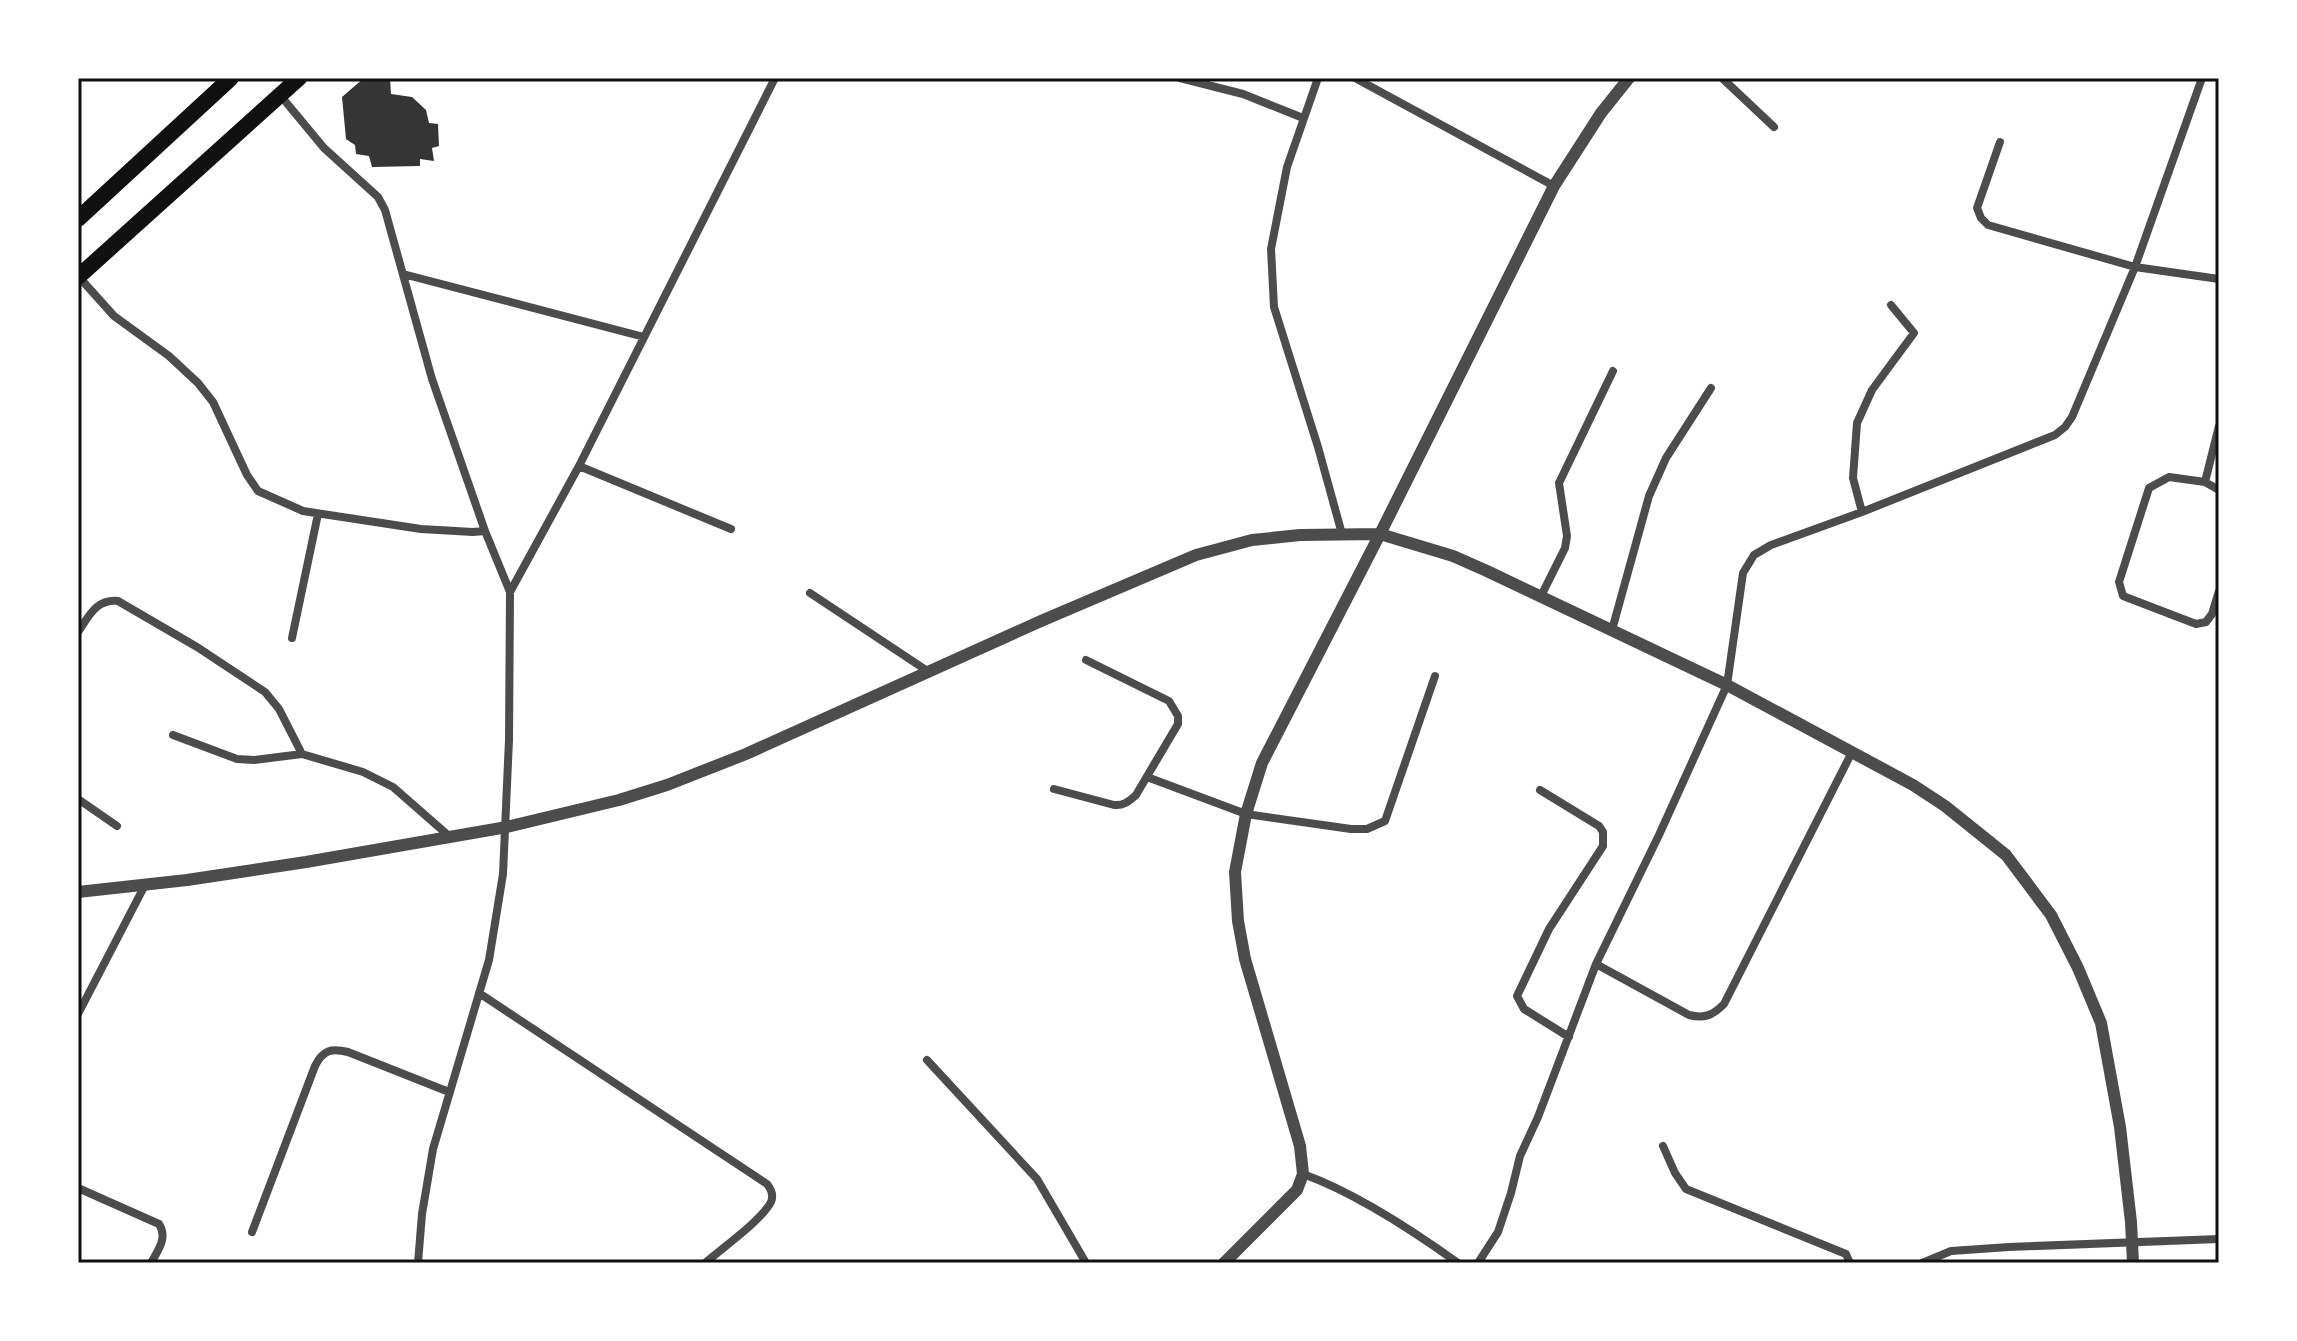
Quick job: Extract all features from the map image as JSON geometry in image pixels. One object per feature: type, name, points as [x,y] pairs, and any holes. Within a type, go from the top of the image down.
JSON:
[{"type":"main road","points":[[78,219],[231,78]]},
{"type":"main road","points":[[78,277],[299,78]]},
{"type":"street","points":[[510,592],[579,466],[775,78]]},
{"type":"street","points":[[1180,78],[1243,94],[1303,118]]},
{"type":"street","points":[[1318,78],[1287,167],[1271,249],[1274,307],[1342,534]]},
{"type":"street","points":[[1355,78],[1554,186]]},
{"type":"street","points":[[1224,1263],[1297,1190],[1303,1174],[1300,1146],[1245,959],[1238,921],[1235,872],[1246,814],[1262,763],[1554,186],[1601,113],[1629,78]]},
{"type":"street","points":[[1722,78],[1774,127]]},
{"type":"street","points":[[1478,1263],[1498,1232],[1520,1156],[1596,964],[1727,685],[1743,573],[1754,555],[1771,545],[2055,435],[2065,427],[2072,417],[2135,267],[2202,78]]},
{"type":"street","points":[[280,95],[324,148],[378,197],[390,224],[432,379],[485,531],[510,592],[507,827],[503,874],[489,960],[449,1092],[427,1180],[418,1263]]},
{"type":"street","points":[[2000,142],[1977,208],[1988,225],[2135,267],[2219,279]]},
{"type":"street","points":[[403,274],[644,337]]},
{"type":"street","points":[[78,277],[114,316],[169,356],[198,383],[213,402],[247,475],[258,491],[303,511],[318,514],[421,529],[485,531]]},
{"type":"street","points":[[1862,512],[1853,478],[1857,423],[1872,390],[1914,333],[1891,305]]},
{"type":"street","points":[[1541,596],[1565,548],[1567,536],[1559,483],[1613,371]]},
{"type":"street","points":[[1612,630],[1649,496],[1666,458],[1711,388]]},
{"type":"street","points":[[2205,482],[2219,426]]},
{"type":"street","points":[[579,466],[731,529]]},
{"type":"street","points":[[2219,490],[2205,482],[2169,477],[2149,488],[2119,582],[2123,596],[2196,624],[2206,622],[2212,614],[2219,591]]},
{"type":"street","points":[[292,638],[318,514]]},
{"type":"street","points":[[78,892],[291,864],[507,827],[590,808],[667,785],[746,754],[1196,555],[1252,540],[1380,534],[1453,556],[1727,685],[1913,785],[1945,806],[2006,855],[2051,915],[2101,1023],[2120,1127],[2133,1263]]},
{"type":"street","points":[[810,593],[930,672]]},
{"type":"street","points":[[78,632],[100,603],[118,601],[197,647],[265,692],[279,709],[302,754]]},
{"type":"street","points":[[1054,789],[1120,806],[1136,795],[1178,724],[1175,707],[1169,701],[1086,660]]},
{"type":"street","points":[[1147,777],[1246,814],[1367,829],[1385,821],[1435,676]]},
{"type":"street","points":[[173,735],[237,759],[302,754],[363,772],[393,787],[449,836]]},
{"type":"street","points":[[1596,964],[1689,1015],[1701,1018],[1714,1014],[1724,1004],[1852,752]]},
{"type":"street","points":[[1540,790],[1599,826],[1604,839],[1603,846],[1549,929],[1517,996],[1524,1009],[1569,1037]]},
{"type":"street","points":[[78,799],[117,826]]},
{"type":"street","points":[[78,1014],[145,885]]},
{"type":"street","points":[[479,993],[767,1184],[772,1195],[771,1202],[753,1222],[705,1263]]},
{"type":"street","points":[[252,1232],[315,1066],[325,1051],[348,1052],[449,1092]]},
{"type":"street","points":[[927,1060],[1037,1179],[1086,1263]]},
{"type":"street","points":[[1663,1146],[1686,1189],[1846,1254],[1850,1263]]},
{"type":"street","points":[[1303,1174],[1334,1185],[1458,1263]]},
{"type":"street","points":[[78,1188],[159,1224],[164,1234],[163,1240],[151,1263]]},
{"type":"street","points":[[1922,1263],[1951,1251],[2219,1239]]},
{"type":"building","points":[[364,78],[390,78],[391,94],[412,97],[426,110],[429,123],[438,124],[439,146],[432,148],[434,161],[420,159],[420,166],[372,167],[369,156],[356,154],[355,145],[346,139],[342,97]]}]
